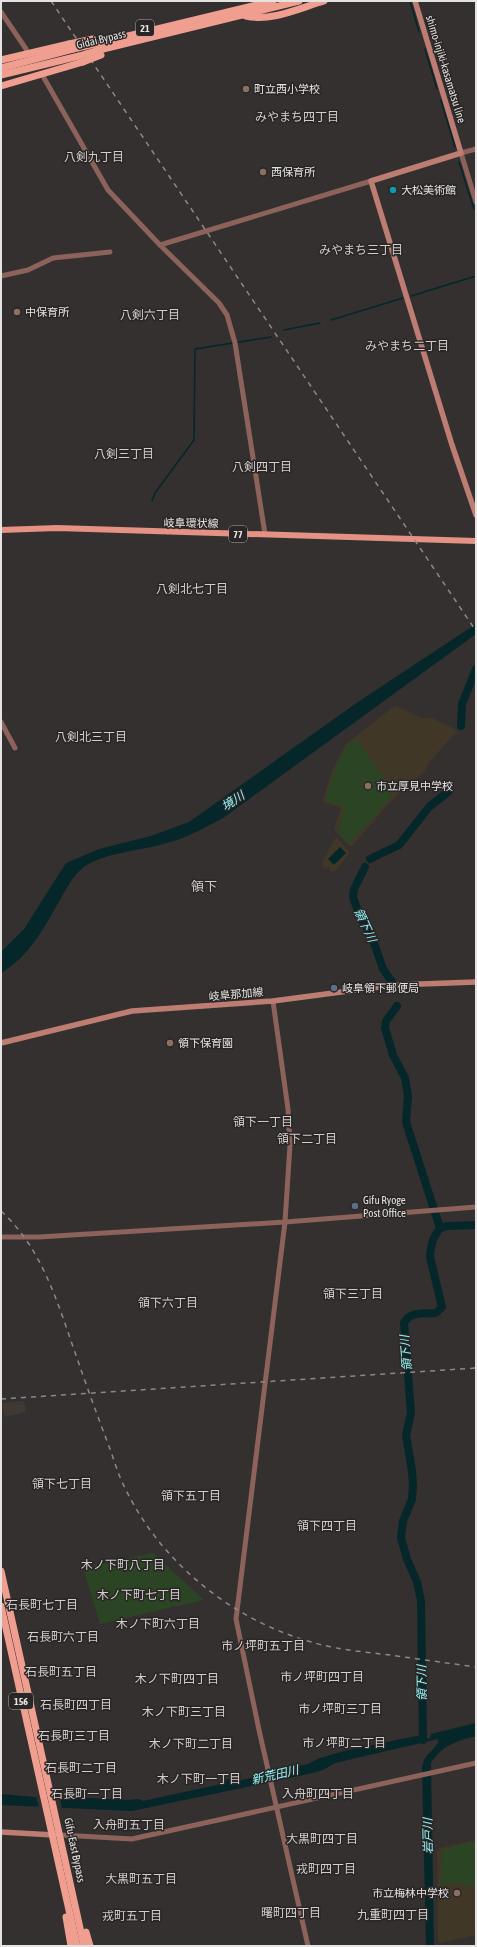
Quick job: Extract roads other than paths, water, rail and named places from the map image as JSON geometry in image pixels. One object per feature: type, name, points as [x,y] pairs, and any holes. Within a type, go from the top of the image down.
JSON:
[{"type":"highway","name":"21","points":[[248,7],[259,1]]},
{"type":"highway","name":"Gidai Bypass","points":[[196,24],[248,7],[272,1]]},
{"type":"highway","name":"Gidai Bypass","points":[[1,68],[71,47],[97,47],[196,24],[244,15],[299,1]]},
{"type":"highway","name":"21","points":[[244,15],[254,18],[277,15],[324,1]]},
{"type":"highway","name":"21","points":[[97,47],[186,33],[196,24]]},
{"type":"highway","name":"21","points":[[1,60],[71,47]]},
{"type":"highway","name":"Gidai Bypass","points":[[1,75],[81,59],[97,47]]},
{"type":"highway","name":"21","points":[[1,86],[81,59]]},
{"type":"highway","name":"Gifu-East Bypass","points":[[1,1571],[61,1835],[84,1946]]},
{"type":"highway","name":"Gifu-East Bypass","points":[[1,1606],[77,1946]]},
{"type":"highway","name":"156","points":[[66,1895],[65,1907],[71,1946]]},
{"type":"highway","name":"156","points":[[76,1906],[79,1910],[90,1946]]},
{"type":"main road","name":"shimo-injiki-kasamatsu line","points":[[415,1],[461,153]]},
{"type":"main road","points":[[461,153],[371,181],[452,445],[476,515]]},
{"type":"main road","name":"岐阜環状線","points":[[1,530],[57,528],[476,541]]},
{"type":"main road","name":"岐阜那加線","points":[[1,1043],[132,1011],[273,1001],[394,985],[476,982]]},
{"type":"main road","points":[[1,1832],[52,1836],[61,1835]]},
{"type":"street","points":[[1,12],[26,49]]},
{"type":"street","points":[[44,78],[108,190],[160,245],[219,303],[227,316],[235,343],[266,534]]},
{"type":"street","points":[[476,149],[461,153],[476,202]]},
{"type":"street","points":[[160,245],[371,181]]},
{"type":"street","points":[[1,276],[28,270],[54,258],[110,252]]},
{"type":"street","points":[[1,722],[15,748]]},
{"type":"street","points":[[273,1001],[288,1109],[290,1138],[286,1222],[236,1619],[276,1808],[308,1946]]},
{"type":"street","points":[[1,1237],[39,1237],[286,1222],[476,1207]]},
{"type":"street","points":[[61,1835],[132,1839],[141,1838],[476,1763]]},
{"type":"water","name":"境川","points":[[476,624],[476,634],[223,818],[197,832],[177,840],[105,857],[85,866],[72,880],[43,929],[29,949],[12,966],[1,973],[1,952],[24,929],[66,863],[99,849],[151,836],[189,822],[358,702]]},
{"type":"water","points":[[340,847],[346,853],[334,865],[328,859]]},
{"type":"water","name":"岩戸川","points":[[476,1723],[476,1736],[456,1742],[445,1748],[431,1763],[434,1946],[426,1946],[422,1768],[424,1760],[438,1743],[438,1739],[335,1763],[323,1770],[308,1774],[132,1811],[1,1805],[1,1794],[69,1800],[72,1797],[127,1800],[139,1799],[143,1801],[217,1785],[232,1778],[237,1781],[276,1773],[282,1775],[293,1773],[315,1760],[333,1754],[425,1734],[426,1739],[430,1738],[431,1734]]},
{"type":"waterway","points":[[410,1],[419,32]]},
{"type":"waterway","points":[[425,49],[437,89]]},
{"type":"waterway","points":[[441,100],[455,147]]},
{"type":"waterway","points":[[459,162],[474,209]]},
{"type":"waterway","points":[[411,296],[476,276]]},
{"type":"waterway","points":[[331,320],[403,298]]},
{"type":"waterway","points":[[284,330],[320,323]]},
{"type":"waterway","points":[[152,501],[155,493],[194,440],[195,349],[271,337]]},
{"type":"waterway","name":"領下川","points":[[461,726],[462,704],[476,669]]},
{"type":"waterway","name":"領下川","points":[[370,859],[399,845],[429,807],[448,792]]},
{"type":"waterway","name":"領下川","points":[[365,867],[354,889],[353,897],[360,917],[371,934],[383,969],[392,982]]},
{"type":"waterway","name":"領下川","points":[[397,1006],[386,1021],[385,1028],[393,1055],[405,1078],[408,1096],[406,1122],[440,1228],[432,1241],[430,1257],[442,1307],[436,1313],[422,1313],[414,1315],[407,1319],[404,1323],[411,1413],[406,1435],[413,1486],[412,1499],[403,1521],[401,1538],[407,1559],[417,1582],[421,1601],[423,1740]]},
{"type":"waterway","points":[[440,1228],[448,1226],[476,1225]]},
{"type":"waterway","name":"新荒田川","points":[[268,1777],[308,1768]]},
{"type":"railway","points":[[51,1],[476,631]]},
{"type":"railway","points":[[1,1211],[16,1226],[28,1243],[39,1262],[57,1301],[117,1470],[126,1490],[141,1517],[159,1542],[181,1565],[204,1586],[230,1605],[257,1621],[285,1633],[315,1643],[343,1649],[476,1667]]},
{"type":"railway","points":[[1,1399],[476,1368]]},
{"type":"place","name":"町立西小学校","points":[[246,89]]},
{"type":"place","name":"西保育所","points":[[263,172]]},
{"type":"place","name":"大松美術館","points":[[393,190]]},
{"type":"place","name":"中保育所","points":[[17,312]]},
{"type":"place","name":"市立厚見中学校","points":[[368,786]]},
{"type":"place","name":"岐阜領下郵便局","points":[[334,988]]},
{"type":"place","name":"領下保育園","points":[[170,1043]]},
{"type":"place","name":"Gifu Ryoge Post Office","points":[[355,1206]]},
{"type":"place","name":"市立梅林中学校","points":[[457,1893]]},
{"type":"district","name":"みやまち四丁目","points":[[297,117]]},
{"type":"district","name":"八剣九丁目","points":[[94,157]]},
{"type":"district","name":"みやまち三丁目","points":[[361,250]]},
{"type":"district","name":"八剣六丁目","points":[[150,315]]},
{"type":"district","name":"みやまち二丁目","points":[[407,346]]},
{"type":"district","name":"八剣三丁目","points":[[124,454]]},
{"type":"district","name":"八剣四丁目","points":[[262,467]]},
{"type":"district","name":"八剣北七丁目","points":[[192,589]]},
{"type":"district","name":"八剣北三丁目","points":[[91,737]]},
{"type":"district","name":"領下","points":[[204,886]]},
{"type":"district","name":"領下一丁目","points":[[263,1122]]},
{"type":"district","name":"領下二丁目","points":[[307,1139]]},
{"type":"district","name":"領下三丁目","points":[[353,1294]]},
{"type":"district","name":"領下六丁目","points":[[168,1303]]},
{"type":"district","name":"領下七丁目","points":[[62,1484]]},
{"type":"district","name":"領下五丁目","points":[[191,1496]]},
{"type":"district","name":"領下四丁目","points":[[327,1526]]},
{"type":"district","name":"木ノ下町八丁目","points":[[123,1565]]},
{"type":"district","name":"木ノ下町七丁目","points":[[139,1595]]},
{"type":"district","name":"石長町七丁目","points":[[42,1605]]},
{"type":"district","name":"木ノ下町六丁目","points":[[158,1624]]},
{"type":"district","name":"石長町六丁目","points":[[63,1637]]},
{"type":"district","name":"市ノ坪町五丁目","points":[[263,1646]]},
{"type":"district","name":"石長町五丁目","points":[[61,1672]]},
{"type":"district","name":"市ノ坪町四丁目","points":[[322,1677]]},
{"type":"district","name":"木ノ下町四丁目","points":[[177,1679]]},
{"type":"district","name":"石長町四丁目","points":[[76,1705]]},
{"type":"district","name":"市ノ坪町三丁目","points":[[340,1709]]},
{"type":"district","name":"木ノ下町三丁目","points":[[184,1712]]},
{"type":"district","name":"石長町三丁目","points":[[74,1736]]},
{"type":"district","name":"市ノ坪町二丁目","points":[[344,1743]]},
{"type":"district","name":"木ノ下町二丁目","points":[[191,1744]]},
{"type":"district","name":"石長町二丁目","points":[[81,1768]]},
{"type":"district","name":"木ノ下町一丁目","points":[[199,1779]]},
{"type":"district","name":"石長町一丁目","points":[[87,1794]]},
{"type":"district","name":"入舟町四丁目","points":[[318,1794]]},
{"type":"district","name":"入舟町五丁目","points":[[129,1825]]},
{"type":"district","name":"大黒町四丁目","points":[[322,1839]]},
{"type":"district","name":"戎町四丁目","points":[[326,1869]]},
{"type":"district","name":"大黒町五丁目","points":[[141,1879]]},
{"type":"district","name":"曙町四丁目","points":[[291,1913]]},
{"type":"district","name":"九重町四丁目","points":[[393,1915]]},
{"type":"district","name":"戎町五丁目","points":[[132,1916]]}]
